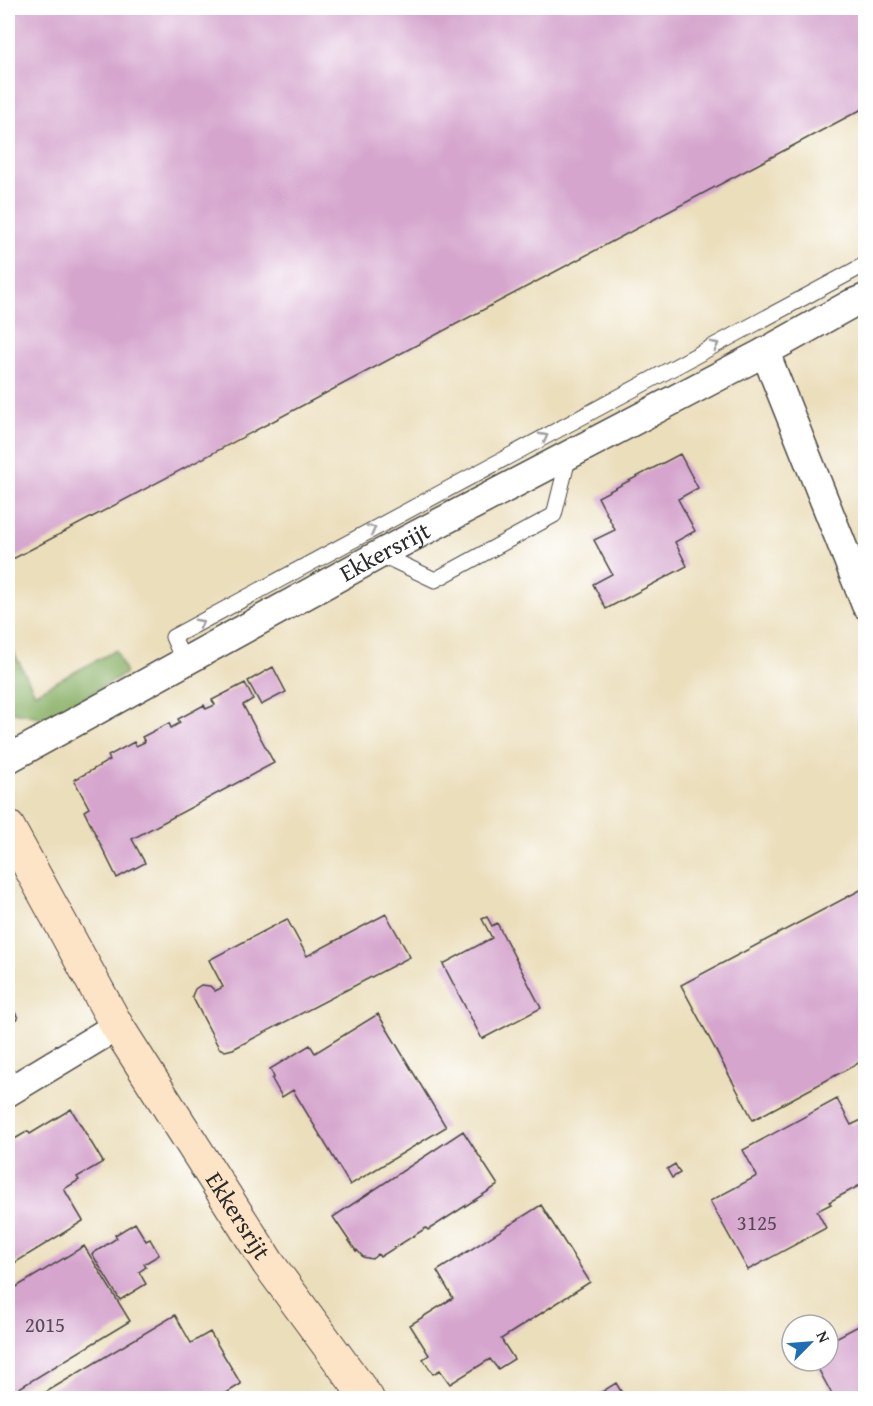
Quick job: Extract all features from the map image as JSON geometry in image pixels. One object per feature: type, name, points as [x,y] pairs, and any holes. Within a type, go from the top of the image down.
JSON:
[{"type":"main road","name":"Ekkersrijt","points":[[8,827],[117,1026],[268,1263],[368,1398]]},
{"type":"street","name":"Ekkersrijt","points":[[8,759],[380,554],[765,352],[850,304],[866,298]]},
{"type":"street","points":[[765,352],[866,605]]},
{"type":"street","points":[[8,1092],[117,1026]]},
{"type":"lane","points":[[184,662],[172,638],[866,264]]},
{"type":"lane","points":[[380,554],[435,580],[554,515],[569,455]]},
{"type":"green space","points":[[8,641],[35,693],[116,650],[126,673],[49,719],[8,711]]},
{"type":"building","points":[[8,8],[866,8],[866,107],[11,560],[8,551]]},
{"type":"building","points":[[680,454],[698,488],[678,499],[695,531],[675,542],[687,566],[606,609],[593,584],[612,574],[594,540],[615,530],[598,497]]},
{"type":"building","points":[[273,667],[286,692],[261,705],[248,681]]},
{"type":"building","points":[[245,683],[253,699],[243,705],[274,763],[132,839],[145,863],[117,878],[84,811],[89,808],[74,780],[110,760],[108,756],[134,742],[136,746],[145,742],[142,737],[169,723],[171,728],[180,723],[178,719],[204,705],[206,709],[215,705],[212,700]]},
{"type":"building","points":[[866,887],[866,1059],[753,1120],[681,985]]},
{"type":"building","points":[[386,914],[410,957],[233,1049],[225,1051],[219,1048],[192,996],[195,989],[201,985],[210,986],[215,991],[223,987],[209,960],[287,919],[307,956]]},
{"type":"building","points":[[487,917],[492,926],[497,923],[541,1008],[482,1039],[443,964],[492,938],[482,919]]},
{"type":"building","points":[[8,1000],[18,1018],[8,1024]]},
{"type":"building","points":[[378,1014],[446,1127],[350,1185],[293,1090],[282,1097],[272,1079],[274,1077],[270,1069],[310,1045],[315,1053]]},
{"type":"building","points":[[837,1099],[851,1125],[866,1118],[866,1182],[817,1211],[826,1228],[748,1270],[710,1201],[757,1176],[743,1150]]},
{"type":"building","points":[[71,1109],[103,1162],[77,1177],[79,1180],[64,1189],[83,1221],[8,1267],[8,1143],[28,1131],[30,1134]]},
{"type":"building","points":[[463,1131],[498,1185],[428,1230],[426,1228],[380,1257],[378,1254],[372,1259],[363,1257],[356,1251],[333,1217]]},
{"type":"building","points":[[675,1164],[680,1173],[672,1178],[667,1169]]},
{"type":"building","points":[[541,1205],[590,1282],[501,1339],[514,1359],[498,1369],[490,1359],[450,1384],[440,1370],[433,1374],[423,1359],[429,1355],[410,1325],[453,1298],[437,1271]]},
{"type":"building","points":[[135,1223],[146,1241],[150,1239],[159,1255],[144,1264],[146,1267],[139,1272],[146,1284],[120,1300],[92,1254],[117,1238],[115,1235]]},
{"type":"building","points":[[84,1246],[130,1321],[8,1395],[8,1292]]},
{"type":"building","points":[[175,1315],[191,1343],[210,1332],[241,1384],[223,1395],[225,1398],[36,1398]]},
{"type":"building","points":[[866,1322],[866,1398],[834,1398],[820,1373],[840,1373],[840,1336]]},
{"type":"building","points":[[616,1383],[625,1398],[592,1398]]}]
